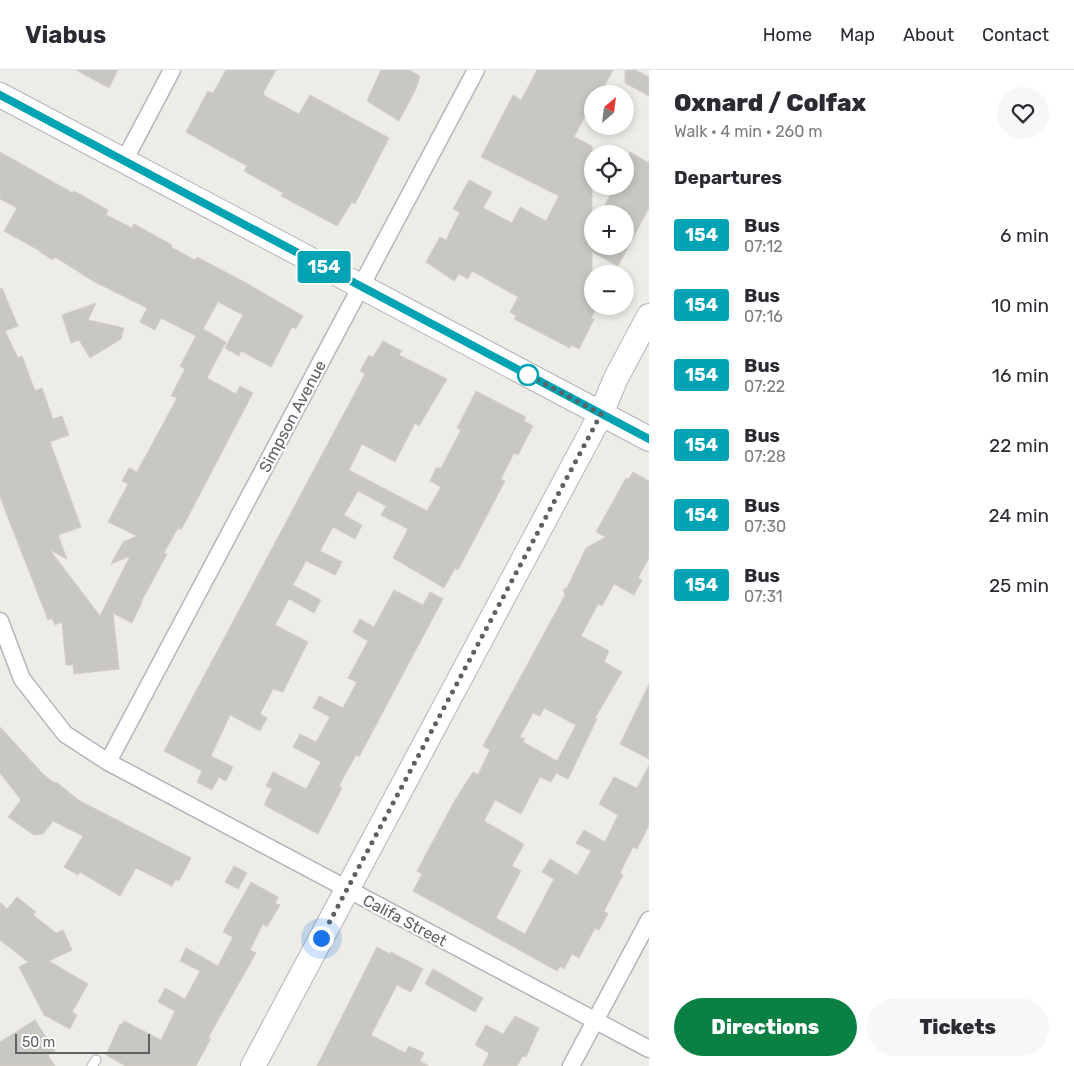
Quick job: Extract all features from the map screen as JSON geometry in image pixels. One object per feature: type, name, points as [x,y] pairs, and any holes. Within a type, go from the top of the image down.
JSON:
[{"type":"main road","points":[[0,95],[649,439]]},
{"type":"main road","points":[[253,1066],[601,414],[615,380],[649,316]]},
{"type":"street","points":[[124,161],[172,70]]},
{"type":"street","name":"Simpson Avenue","points":[[108,762],[476,70]]},
{"type":"street","name":"Califa Street","points":[[0,621],[22,679],[65,734],[108,762],[649,1050]]},
{"type":"street","points":[[571,1066],[649,920]]},
{"type":"building","points":[[76,70],[118,70],[109,88]]},
{"type":"building","points":[[226,70],[276,70],[263,93],[265,96],[299,114],[310,95],[389,138],[355,204],[352,202],[337,226],[281,196],[283,193],[244,171],[247,166],[186,132],[208,91],[213,93]]},
{"type":"building","points":[[381,70],[409,70],[420,76],[415,91],[399,121],[367,101]]},
{"type":"building","points":[[537,70],[613,70],[605,85],[584,85],[584,118],[574,137],[590,145],[584,145],[584,195],[592,195],[592,205],[584,205],[584,255],[592,255],[592,265],[584,265],[584,315],[592,315],[591,318],[594,319],[579,349],[571,345],[570,348],[514,319],[516,316],[510,312],[518,297],[472,271],[468,279],[459,274],[454,281],[426,262],[440,237],[446,240],[460,212],[453,209],[469,180],[492,192],[483,208],[512,223],[520,207],[546,221],[559,196],[481,157],[513,95],[521,100]]},
{"type":"building","points":[[625,70],[635,70],[649,77],[649,96],[634,88],[634,85],[625,83]]},
{"type":"building","points":[[0,152],[73,193],[74,191],[108,210],[106,215],[132,228],[134,224],[172,245],[171,247],[195,260],[197,257],[303,316],[296,329],[292,327],[271,367],[241,351],[239,356],[225,348],[243,315],[218,302],[203,329],[226,342],[207,378],[236,394],[240,386],[253,393],[181,530],[178,528],[164,553],[167,554],[132,623],[113,613],[119,669],[74,674],[73,665],[66,665],[62,622],[55,625],[52,618],[48,620],[0,497],[0,289],[2,288],[18,326],[5,331],[18,358],[22,356],[35,391],[42,388],[53,419],[62,416],[69,435],[50,442],[81,527],[58,535],[67,559],[50,550],[100,616],[130,556],[111,564],[123,542],[137,536],[108,522],[128,484],[122,481],[129,468],[137,472],[177,398],[171,396],[185,369],[180,366],[196,336],[161,318],[155,330],[140,322],[147,308],[93,281],[55,257],[53,260],[4,231],[17,208],[0,199]]},
{"type":"building","points":[[634,154],[649,163],[649,208],[634,236],[634,205],[605,205],[610,195],[634,195]]},
{"type":"building","points":[[598,255],[624,255],[619,265]]},
{"type":"building","points":[[96,303],[88,320],[124,328],[121,339],[90,358],[79,340],[71,343],[62,315]]},
{"type":"building","points":[[383,341],[402,351],[399,355],[447,379],[419,426],[415,423],[395,462],[362,444],[349,470],[427,511],[441,487],[430,481],[436,468],[441,468],[461,430],[457,428],[476,391],[526,417],[524,421],[533,426],[518,455],[514,453],[501,479],[505,481],[458,570],[455,568],[444,588],[393,558],[408,529],[381,515],[386,506],[358,491],[344,515],[362,525],[355,539],[333,527],[320,551],[342,562],[335,575],[306,561],[293,585],[321,600],[314,613],[289,599],[275,625],[308,642],[283,692],[273,689],[260,714],[267,718],[260,731],[230,715],[211,756],[233,767],[226,781],[219,777],[212,790],[197,782],[202,771],[164,751],[365,374],[360,371],[369,355],[373,357]]},
{"type":"building","points":[[633,472],[649,481],[649,558],[638,578],[642,580],[634,595],[614,584],[602,606],[598,604],[581,636],[609,651],[604,662],[622,672],[595,718],[597,719],[568,779],[556,773],[551,782],[540,777],[521,814],[495,800],[484,821],[524,844],[512,866],[521,871],[496,918],[525,934],[554,879],[542,872],[550,859],[577,875],[591,851],[576,843],[584,830],[605,842],[618,815],[599,804],[614,777],[637,788],[649,765],[649,825],[637,849],[633,847],[620,873],[623,875],[604,911],[608,914],[599,930],[595,928],[579,958],[572,954],[564,969],[560,966],[557,971],[413,891],[422,874],[417,871],[455,800],[473,772],[478,775],[490,750],[483,746],[565,595],[563,590],[567,588],[586,548],[606,537],[596,532],[626,478],[629,479]],"holes":[[[544,708],[576,725],[557,761],[523,742],[525,739],[520,737],[533,713],[540,716]]]},
{"type":"building","points":[[394,590],[423,605],[430,592],[443,599],[359,757],[356,755],[339,786],[342,788],[318,834],[264,805],[272,789],[266,786],[273,772],[306,789],[321,762],[293,747],[300,734],[316,742],[330,717],[313,708],[319,696],[343,708],[357,682],[348,678],[368,641],[353,632],[360,619],[374,627]]},
{"type":"building","points":[[649,684],[649,759],[620,744]]},
{"type":"building","points":[[0,727],[43,774],[80,801],[191,858],[179,881],[176,879],[172,886],[136,868],[120,896],[80,872],[78,875],[64,867],[83,836],[53,821],[43,834],[34,835],[8,817],[21,800],[0,773]]},
{"type":"building","points":[[234,866],[247,873],[238,889],[225,882]]},
{"type":"building","points":[[251,882],[278,897],[275,903],[280,905],[267,927],[263,924],[250,950],[256,953],[208,1038],[211,1038],[196,1066],[126,1066],[106,1055],[120,1024],[122,1025],[124,1021],[161,1040],[175,1011],[158,1002],[165,988],[185,999],[200,971],[180,961],[186,948],[218,966],[233,937],[223,932]]},
{"type":"building","points":[[17,897],[36,912],[33,915],[56,933],[63,930],[72,950],[49,961],[88,984],[72,1012],[77,1015],[70,1029],[44,1015],[19,967],[28,962],[0,940],[0,902],[7,909]]},
{"type":"building","points":[[377,947],[390,954],[391,952],[423,969],[411,992],[397,985],[371,1035],[405,1053],[409,1046],[424,1053],[420,1061],[429,1066],[317,1066]]},
{"type":"building","points":[[433,969],[483,998],[475,1012],[425,984]]},
{"type":"building","points":[[515,1016],[539,1028],[526,1057],[523,1056],[517,1066],[483,1066],[489,1053],[475,1045],[486,1025],[503,1034]]},
{"type":"building","points":[[35,1020],[55,1051],[48,1055],[55,1066],[0,1066],[0,1042]]},
{"type":"bus line","name":"154","points":[[0,95],[649,439]]},
{"type":"route","points":[[321,938],[601,414],[521,371],[528,375]]}]
